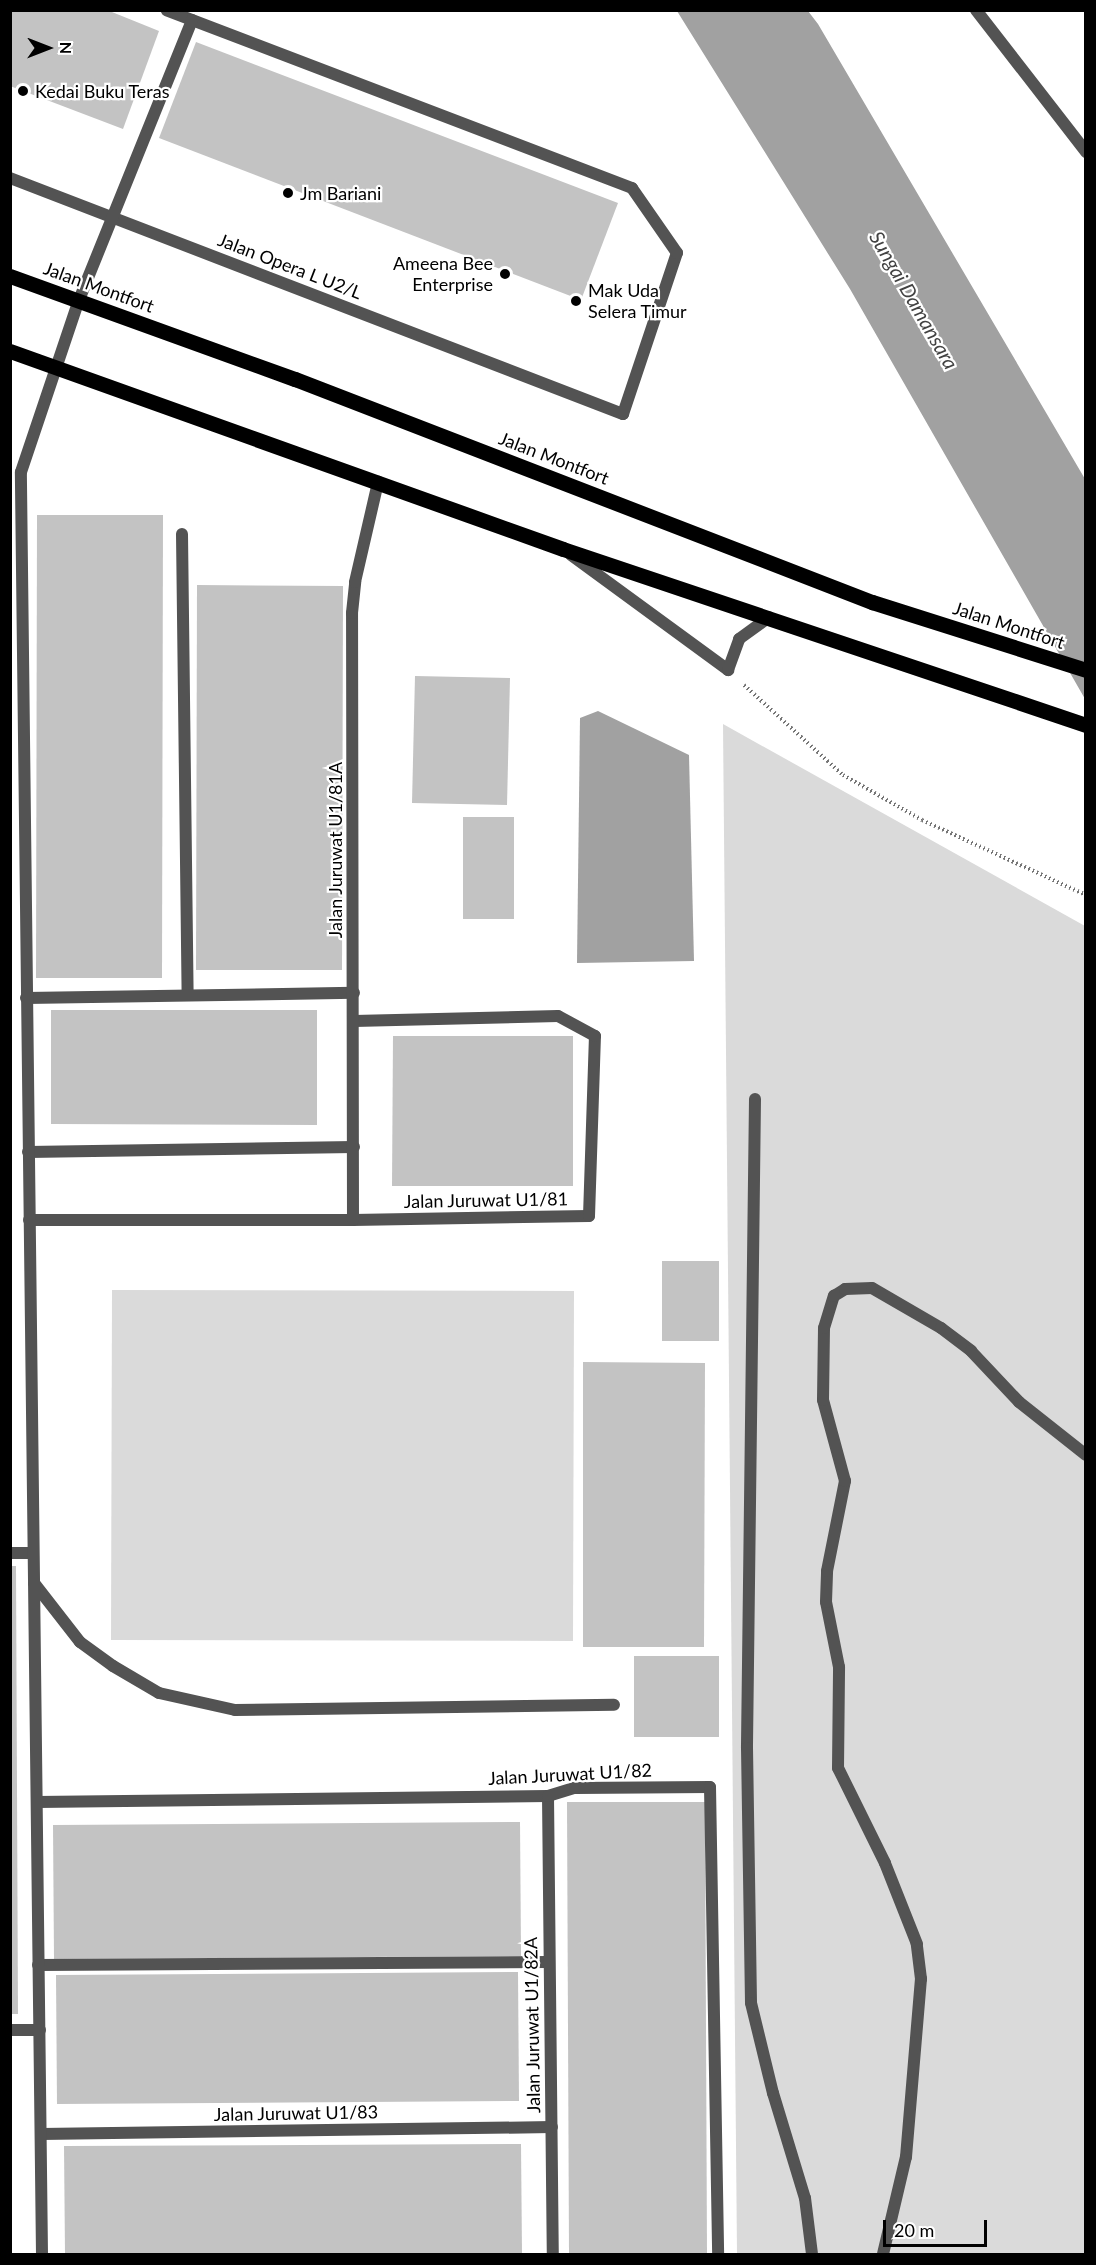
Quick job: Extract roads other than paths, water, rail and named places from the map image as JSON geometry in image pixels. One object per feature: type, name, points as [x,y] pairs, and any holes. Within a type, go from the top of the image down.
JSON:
[{"type":"main road","name":"Jalan Montfort","points":[[10,276],[306,383],[872,602],[1086,670]]},
{"type":"main road","points":[[10,351],[563,549],[1086,725]]},
{"type":"street","points":[[42,2254],[21,472],[54,367],[79,300],[192,20],[167,10]]},
{"type":"street","points":[[976,10],[1086,152]]},
{"type":"street","name":"Jalan Opera L U2/L","points":[[10,178],[623,414],[677,253],[632,189],[192,20]]},
{"type":"street","name":"Jalan Juruwat U1/81A","points":[[353,1220],[352,613],[355,582],[378,482]]},
{"type":"street","points":[[182,534],[188,995]]},
{"type":"street","points":[[563,549],[728,670],[739,639],[769,617]]},
{"type":"street","points":[[26,998],[354,993]]},
{"type":"street","name":"Jalan Juruwat U1/81","points":[[29,1220],[353,1220],[590,1216],[595,1036],[558,1016],[354,1021]]},
{"type":"street","points":[[755,1099],[747,1748],[751,2003],[773,2093],[805,2198],[812,2254]]},
{"type":"street","points":[[28,1152],[354,1147]]},
{"type":"street","points":[[883,2254],[906,2157],[921,1979],[917,1944],[885,1863],[838,1768],[839,1667],[826,1602],[827,1571],[845,1481],[823,1400],[824,1328],[834,1296],[845,1289],[872,1288],[941,1328],[971,1351],[1020,1402],[1086,1455]]},
{"type":"street","points":[[10,1553],[33,1553]]},
{"type":"street","points":[[34,1583],[80,1641],[113,1666],[159,1693],[235,1710],[614,1706]]},
{"type":"street","name":"Jalan Juruwat U1/82","points":[[37,1802],[548,1796],[575,1788],[710,1787],[718,2254]]},
{"type":"street","name":"Jalan Juruwat U1/82A","points":[[548,1796],[553,2254]]},
{"type":"street","points":[[38,1965],[549,1962]]},
{"type":"street","points":[[10,2030],[40,2030]]},
{"type":"street","name":"Jalan Juruwat U1/83","points":[[41,2134],[552,2127]]},
{"type":"water","name":"Sungai Damansara","points":[[677,11],[808,11],[818,24],[1085,479],[1085,699],[850,289]]},
{"type":"water","points":[[598,711],[689,755],[694,961],[577,963],[580,718]]},
{"type":"place","name":"Kedai Buku Teras","points":[[23,91]]},
{"type":"place","name":"Jm Bariani","points":[[288,193]]},
{"type":"place","name":"Ameena Bee Enterprise","points":[[505,274]]},
{"type":"place","name":"Mak Uda Selera Timur","points":[[576,301]]}]
